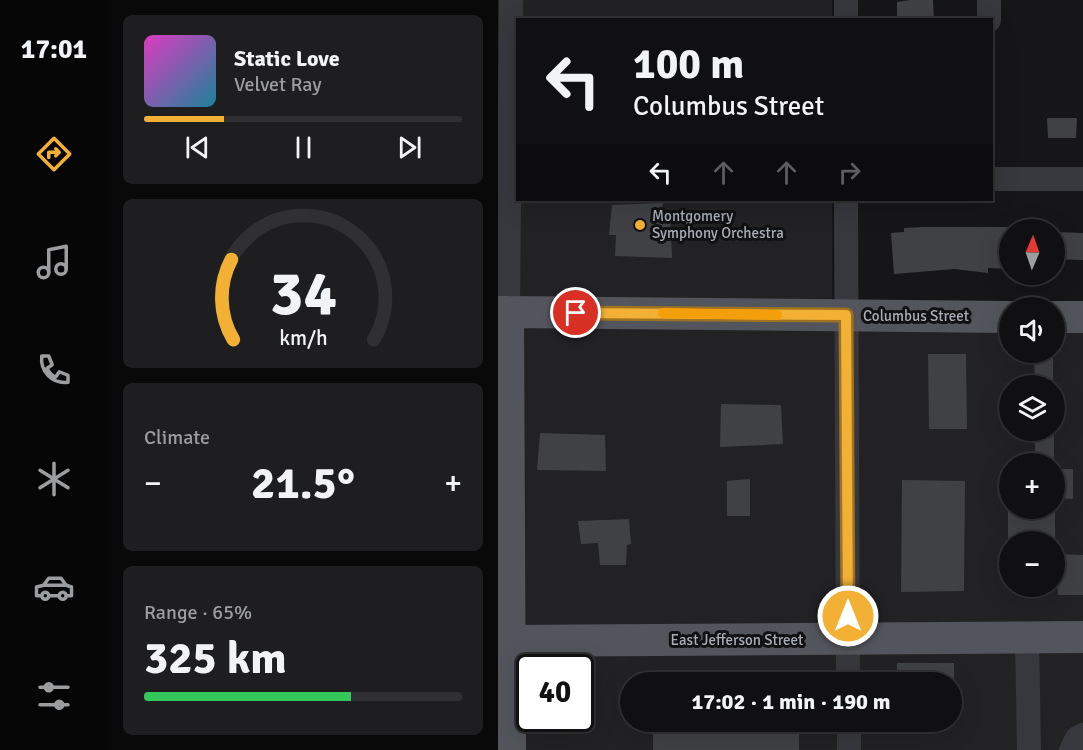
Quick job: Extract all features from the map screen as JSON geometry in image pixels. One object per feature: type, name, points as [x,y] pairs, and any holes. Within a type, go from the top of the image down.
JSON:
[{"type":"main road","name":"Columbus Street","points":[[503,312],[999,317]]},
{"type":"main road","points":[[503,312],[504,641],[510,750]]},
{"type":"main road","points":[[1065,317],[1083,317]]},
{"type":"main road","name":"East Jefferson Street","points":[[504,641],[1083,637]]},
{"type":"street","points":[[503,312],[511,0]]},
{"type":"street","points":[[846,0],[846,18]]},
{"type":"street","points":[[989,0],[989,18]]},
{"type":"street","points":[[993,179],[1083,179]]},
{"type":"street","points":[[846,201],[848,672]]},
{"type":"street","points":[[1027,638],[1029,750]]},
{"type":"street","points":[[849,732],[849,750]]},
{"type":"street","points":[[1071,750],[1077,738],[1083,735]]},
{"type":"shaded area","points":[[498,0],[832,0],[832,18],[516,18],[516,201],[832,201],[832,327],[999,328],[999,363],[1065,363],[1065,328],[1083,329],[1083,750],[498,750]]},
{"type":"building","points":[[933,0],[934,18],[897,18],[897,2]]},
{"type":"building","points":[[1047,118],[1077,118],[1076,138],[1048,138]]},
{"type":"building","name":"Montgomery Symphony Orchestra","points":[[663,203],[662,212],[670,213],[672,258],[615,256],[616,235],[609,235],[612,205]]},
{"type":"building","points":[[999,227],[999,268],[988,268],[988,273],[954,269],[894,274],[891,233],[904,232],[904,228]]},
{"type":"building","points":[[1065,232],[1083,233],[1083,260],[1065,259]]},
{"type":"building","points":[[928,354],[966,354],[967,429],[929,429]]},
{"type":"building","points":[[1034,363],[1053,363],[1053,375],[1035,375]]},
{"type":"building","points":[[721,404],[781,405],[783,444],[720,447]]},
{"type":"building","points":[[540,433],[605,435],[606,471],[537,470]]},
{"type":"building","points":[[1035,441],[1054,441],[1054,453],[1035,453]]},
{"type":"building","points":[[1065,469],[1073,469],[1073,499],[1065,499]]},
{"type":"building","points":[[750,479],[750,516],[727,516],[727,481]]},
{"type":"building","points":[[902,480],[965,481],[964,591],[901,592]]},
{"type":"building","points":[[629,519],[631,544],[627,545],[626,565],[600,565],[598,543],[581,544],[578,521]]},
{"type":"building","points":[[1008,519],[1055,519],[1055,531],[1008,531]]},
{"type":"building","points":[[1065,554],[1083,555],[1083,595],[1065,595]]},
{"type":"building","points":[[897,663],[954,663],[954,672],[897,672]]},
{"type":"building","points":[[653,732],[799,732],[799,750],[653,750]]},
{"type":"slow traffic","points":[[663,313],[777,315]]},
{"type":"place","name":"Montgomery Symphony Orchestra","points":[[640,225]]},
{"type":"route","points":[[576,313],[846,315],[848,616]]}]
